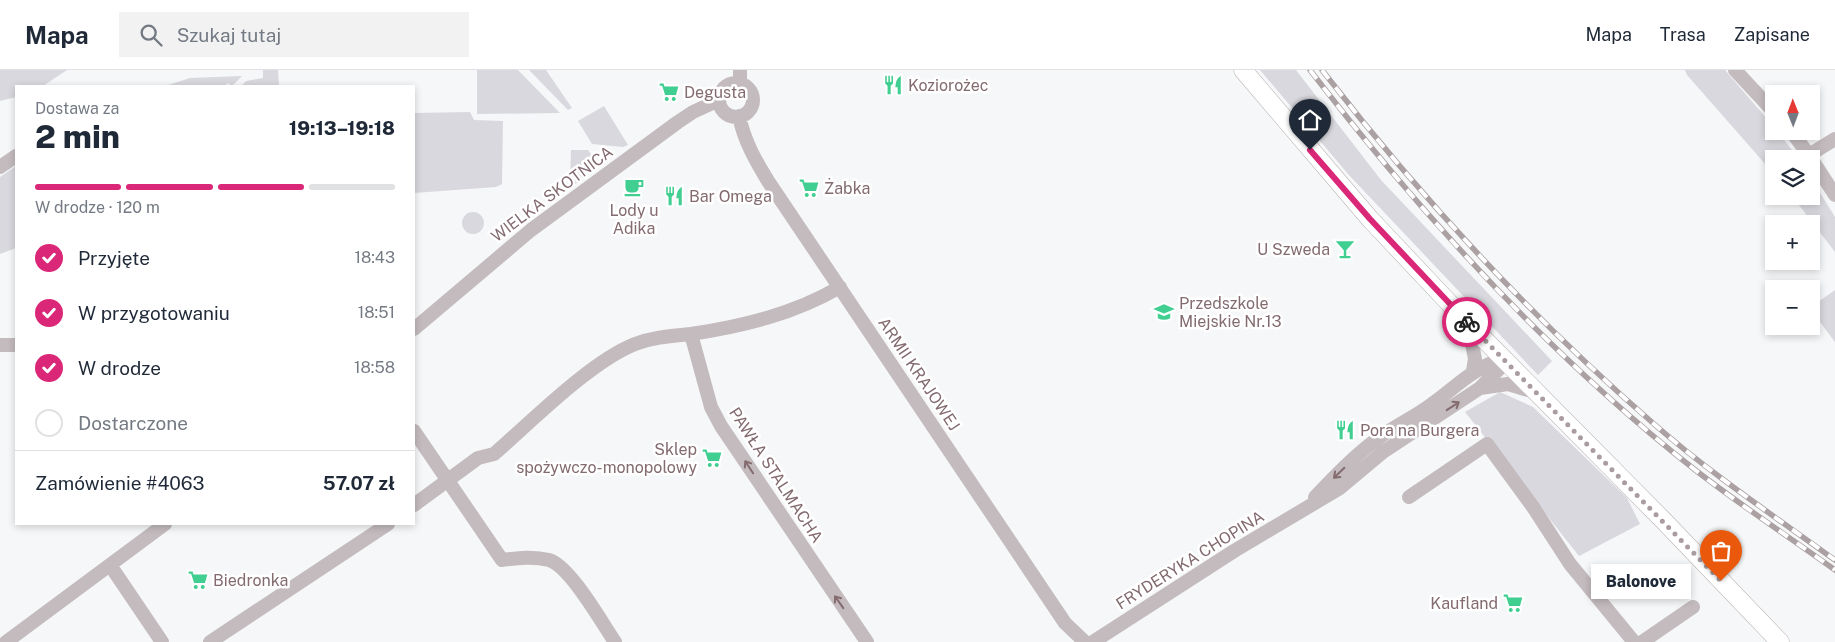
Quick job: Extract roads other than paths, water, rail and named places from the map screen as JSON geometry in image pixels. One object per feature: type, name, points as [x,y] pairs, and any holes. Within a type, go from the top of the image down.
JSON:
[{"type":"main road","points":[[1243,70],[1370,219],[1468,323],[1780,642]]},
{"type":"street","points":[[1735,70],[1765,102]]},
{"type":"street","points":[[740,77],[753,98],[749,110],[739,116],[725,112],[719,100],[720,94],[728,85],[740,77]]},
{"type":"street","name":"WIELKA SKOTNICA","points":[[415,328],[508,249],[561,208],[693,112],[719,100]]},
{"type":"street","name":"ARMII KRAJOWEJ","points":[[739,116],[742,130],[755,161],[1065,623],[1085,642]]},
{"type":"street","points":[[1818,150],[1835,139]]},
{"type":"street","points":[[1798,140],[1806,150]]},
{"type":"street","points":[[0,167],[15,157]]},
{"type":"street","points":[[1820,171],[1835,195]]},
{"type":"street","points":[[415,504],[478,458],[494,454],[582,379],[617,352],[659,337],[691,334],[791,312],[840,288]]},
{"type":"street","points":[[1468,323],[1475,359],[1473,371]]},
{"type":"street","name":"PAWŁA STALMACHA","points":[[691,334],[711,407],[721,426],[867,642]]},
{"type":"street","points":[[0,345],[15,345]]},
{"type":"street","name":"FRYDERYKA CHOPINA","points":[[1306,507],[1355,458],[1380,437],[1433,404],[1473,371],[1484,365],[1505,361]]},
{"type":"street","name":"FRYDERYKA CHOPINA","points":[[1093,642],[1306,507],[1340,488],[1383,452],[1480,388],[1505,361]]},
{"type":"street","name":"FRYDERYKA CHOPINA","points":[[1480,388],[1508,384],[1536,392]]},
{"type":"street","name":"FRYDERYKA CHOPINA","points":[[1383,452],[1388,438],[1398,426]]},
{"type":"street","points":[[415,433],[502,560],[532,557],[552,561],[576,583],[615,642]]},
{"type":"street","points":[[1409,497],[1487,444],[1533,507],[1570,564],[1634,642]]},
{"type":"street","name":"FRYDERYKA CHOPINA","points":[[1355,458],[1368,453],[1383,452]]},
{"type":"street","points":[[6,642],[164,525]]},
{"type":"street","points":[[210,642],[386,525]]},
{"type":"street","points":[[110,565],[162,642]]},
{"type":"street","points":[[1642,642],[1693,607]]},
{"type":"railway","points":[[1310,70],[1397,178],[1442,230],[1538,331],[1640,425],[1694,469],[1835,570]]},
{"type":"railway","points":[[1322,70],[1438,210],[1521,299],[1565,342],[1654,424],[1698,460],[1835,560]]},
{"type":"place","name":"Koziorożec","points":[[893,85]]},
{"type":"place","name":"Degusta","points":[[669,92]]},
{"type":"place","name":"Lody u Adika","points":[[634,187]]},
{"type":"place","name":"Żabka","points":[[809,188]]},
{"type":"place","name":"Bar Omega","points":[[674,196]]},
{"type":"place","name":"U Szweda","points":[[1345,249]]},
{"type":"place","name":"Przedszkole Miejskie Nr.13","points":[[1164,312]]},
{"type":"place","name":"Pora na Burgera","points":[[1345,430]]},
{"type":"place","name":"Sklep spożywczo-monopolowy","points":[[712,458]]},
{"type":"place","name":"Biedronka","points":[[198,580]]},
{"type":"place","name":"Balonove","points":[[1721,581]]},
{"type":"place","name":"Kaufland","points":[[1513,603]]}]
